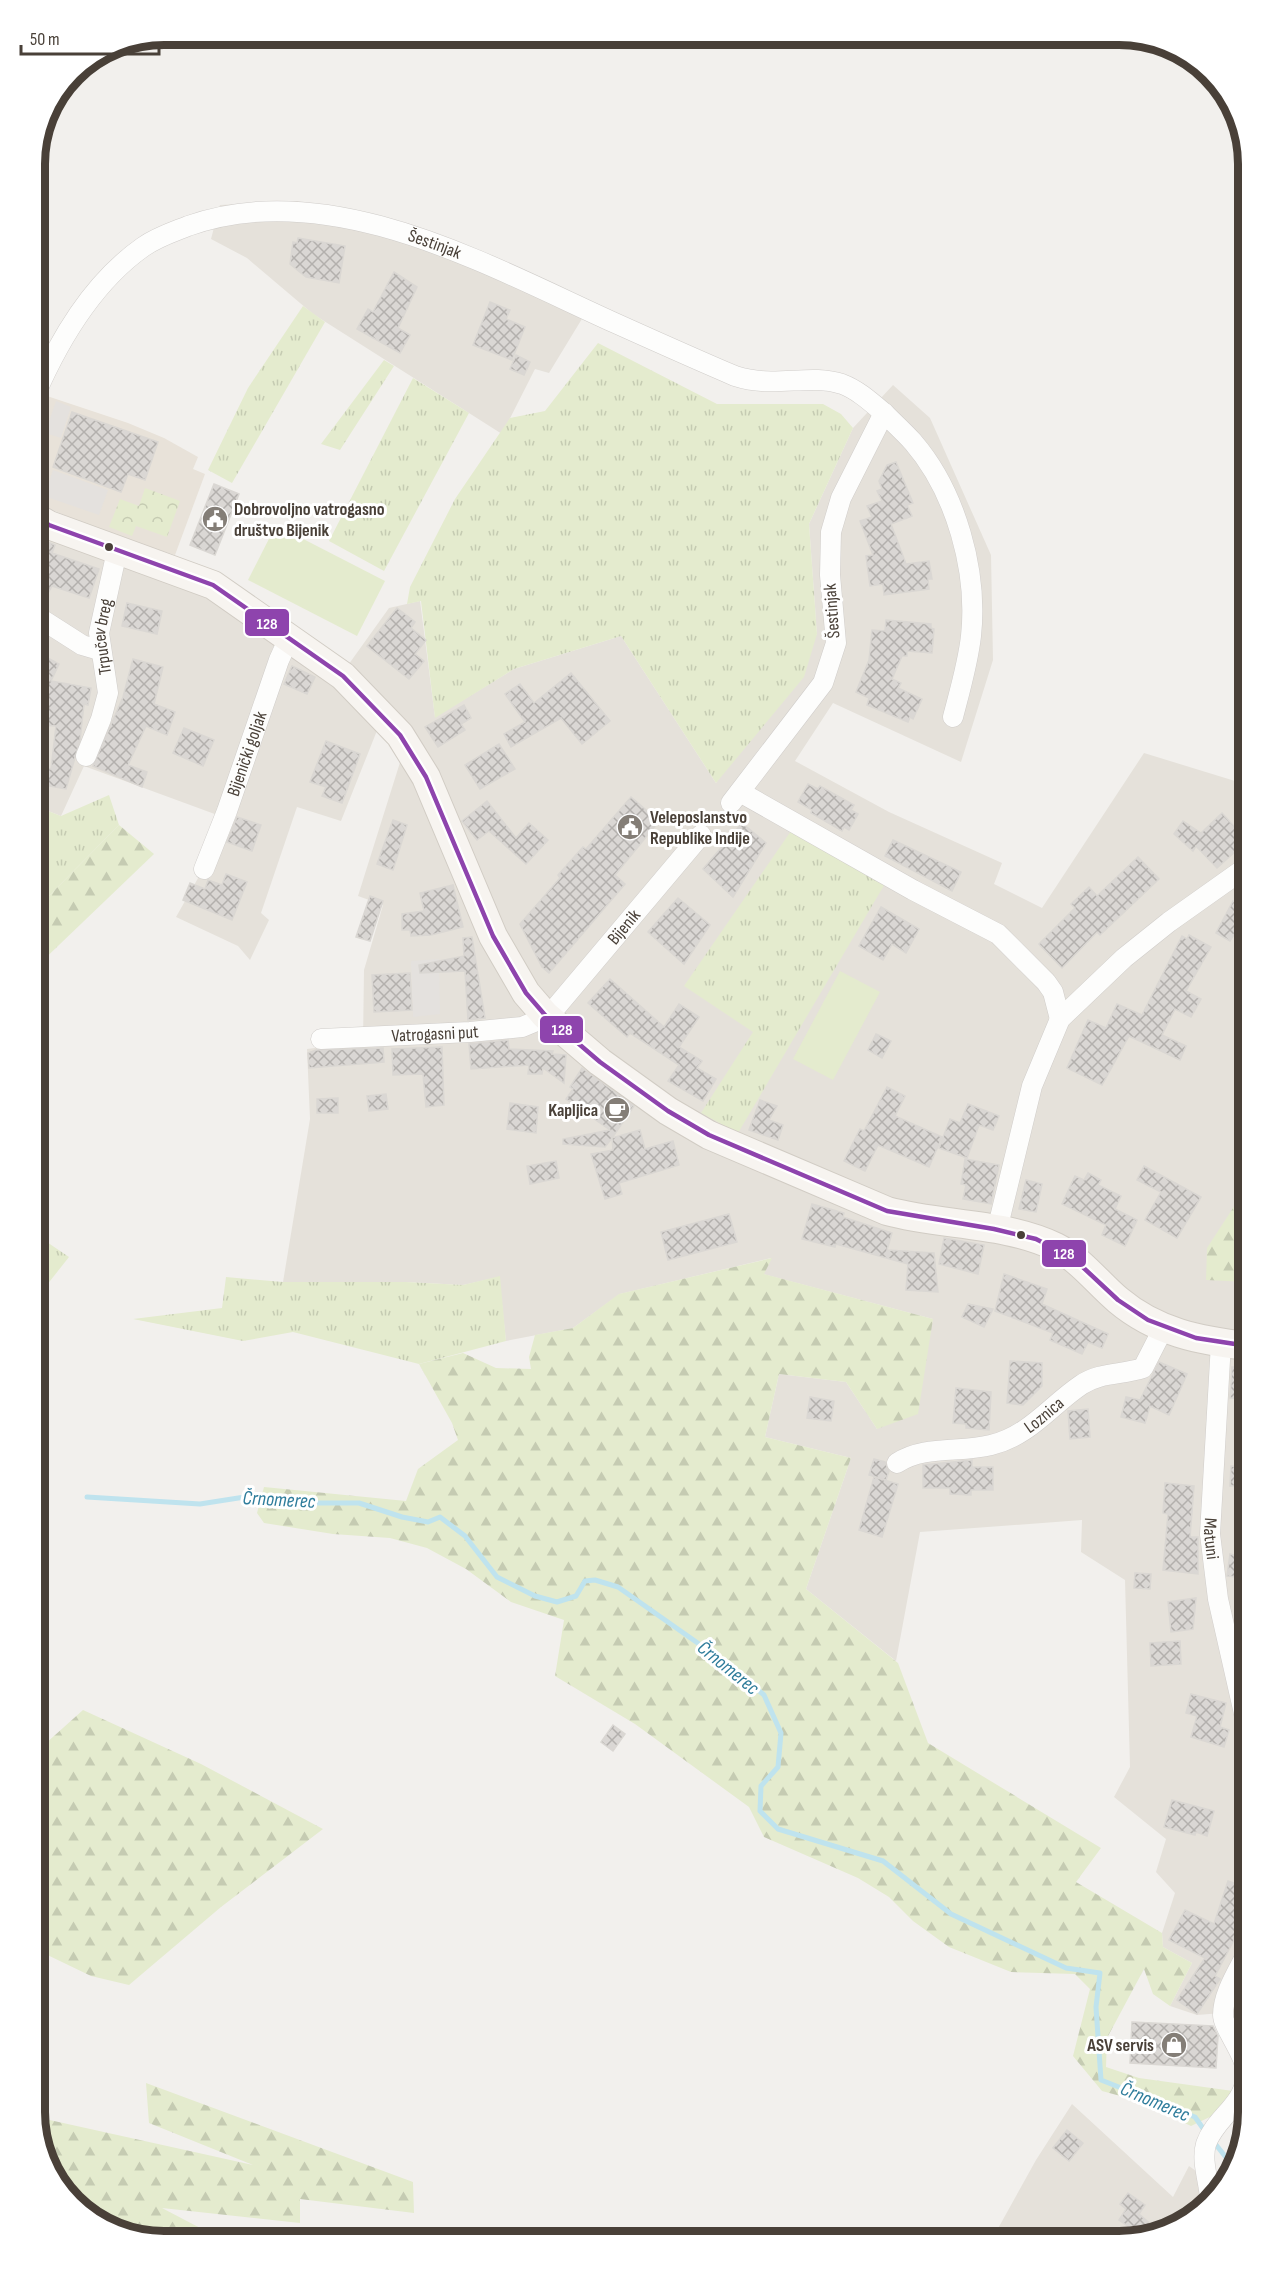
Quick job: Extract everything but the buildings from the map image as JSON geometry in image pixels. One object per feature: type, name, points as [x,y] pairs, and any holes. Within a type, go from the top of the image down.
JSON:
[{"type":"main road","points":[[45,521],[117,551],[213,585],[343,676],[400,735],[426,777],[493,936],[526,993],[545,1016],[571,1040],[668,1111],[709,1135],[887,1211],[918,1220],[997,1230],[1030,1237],[1058,1248],[1119,1301],[1149,1323],[1163,1329],[1235,1345]]},
{"type":"street","name":"Šestinjak","points":[[45,376],[69,327],[98,290],[127,259],[167,234],[195,223],[224,215],[280,210],[337,216],[380,226],[506,273],[735,376],[767,383],[825,381],[842,384],[860,393],[914,442],[948,495],[962,538],[970,585],[971,634],[953,717]]},
{"type":"street","name":"Šestinjak","points":[[884,413],[841,498],[831,532],[830,575],[836,643],[823,683],[736,797],[998,934],[1046,982],[1053,992],[1060,1019]]},
{"type":"street","name":"Trpučev breg","points":[[86,756],[101,719],[108,693],[106,670],[99,650],[100,621],[117,551]]},
{"type":"street","points":[[45,621],[82,645],[99,650]]},
{"type":"street","name":"Bijenički goljak","points":[[204,869],[289,638]]},
{"type":"street","name":"Bijenik","points":[[545,1016],[557,1006],[701,835]]},
{"type":"street","points":[[997,1230],[1032,1086],[1060,1019],[1081,996],[1133,951],[1238,873]]},
{"type":"street","name":"Vatrogasni put","points":[[321,1039],[504,1029],[522,1027],[545,1016]]},
{"type":"street","name":"Loznica","points":[[897,1463],[919,1453],[988,1446],[1011,1438],[1033,1426],[1090,1380],[1143,1368],[1163,1329]]},
{"type":"street","name":"Matuni","points":[[1235,1345],[1210,1534],[1218,1599],[1238,1687]]},
{"type":"street","points":[[1238,1972],[1229,1990],[1223,2017],[1238,2050]]},
{"type":"street","points":[[1209,2189],[1206,2175],[1209,2138],[1238,2099]]},
{"type":"shaded area","points":[[297,201],[394,225],[591,304],[549,373],[535,369],[502,434],[313,314],[247,258],[211,239],[220,205]]},
{"type":"shaded area","points":[[893,385],[930,418],[991,555],[993,660],[961,762],[833,703],[795,761],[889,812],[1002,863],[994,884],[1042,908],[1144,753],[1238,782],[1238,2012],[1197,2015],[1170,2006],[1192,1963],[1163,1947],[1162,1933],[1175,1893],[1156,1872],[1166,1839],[1114,1797],[1130,1767],[1125,1580],[1081,1552],[1082,1520],[920,1532],[896,1661],[806,1589],[851,1458],[765,1437],[779,1374],[846,1382],[877,1429],[933,1319],[763,1274],[771,1258],[620,1294],[573,1328],[506,1341],[499,1277],[463,1285],[406,1282],[283,1282],[310,1119],[307,1049],[363,1042],[364,970],[383,905],[358,896],[408,737],[386,708],[341,821],[297,807],[261,913],[269,920],[250,960],[238,946],[176,917],[231,820],[84,766],[61,816],[45,810],[45,528],[186,583],[336,682],[389,608],[420,601],[435,717],[514,669],[621,636],[716,783],[817,634],[809,524],[853,428]]},
{"type":"shaded area","points":[[45,395],[128,423],[164,438],[198,457],[193,469],[205,474],[175,555],[102,532],[45,506]]},
{"type":"shaded area","points":[[56,401],[71,407],[61,438],[45,433]]},
{"type":"shaded area","points":[[53,470],[108,490],[99,515],[45,496]]},
{"type":"shaded area","points":[[439,959],[440,1014],[413,1017],[411,961]]},
{"type":"shaded area","points":[[1072,2104],[1173,2197],[1189,2166],[1203,2176],[1205,2193],[1185,2211],[1171,2219],[1142,2229],[997,2231],[1036,2160]]},
{"type":"green space","points":[[303,306],[325,322],[232,483],[208,470],[248,388]]},
{"type":"green space","points":[[598,343],[717,404],[823,404],[841,414],[853,428],[809,524],[817,634],[804,677],[716,783],[621,636],[514,669],[435,718],[421,601],[407,604],[410,587],[455,499],[510,418],[545,411]]},
{"type":"green space","points":[[384,360],[394,366],[340,450],[321,444]]},
{"type":"green space","points":[[413,378],[469,413],[384,571],[329,541]]},
{"type":"green space","points":[[145,488],[180,501],[167,537],[136,526],[132,536],[109,527],[120,499],[139,506]]},
{"type":"green space","points":[[276,525],[385,581],[357,636],[248,580]]},
{"type":"green space","points":[[109,795],[119,825],[45,900],[45,810],[61,816]]},
{"type":"green space","points":[[119,825],[154,854],[45,958],[45,900]]},
{"type":"green space","points":[[791,831],[886,882],[738,1133],[701,1113],[753,1032],[684,986]]},
{"type":"green space","points":[[840,971],[880,992],[833,1080],[793,1059]]},
{"type":"green space","points":[[1238,1200],[1238,1282],[1206,1280],[1207,1248]]},
{"type":"green space","points":[[45,1241],[69,1257],[45,1287]]},
{"type":"green space","points":[[772,1258],[764,1274],[933,1319],[918,1414],[877,1429],[846,1382],[779,1374],[765,1437],[851,1458],[806,1589],[898,1663],[928,1743],[1101,1848],[1076,1882],[1162,1933],[1163,1947],[1192,1963],[1170,2006],[1153,1994],[1144,1969],[1107,2038],[1106,2067],[1139,2078],[1233,2091],[1216,2114],[1191,2126],[1135,2100],[1102,2091],[1073,2056],[1090,1989],[1075,1974],[1011,1972],[949,1947],[913,1921],[889,1897],[858,1878],[764,1837],[749,1807],[635,1724],[555,1676],[564,1620],[511,1602],[466,1569],[427,1548],[390,1538],[333,1534],[264,1523],[257,1513],[264,1487],[406,1501],[418,1469],[458,1440],[452,1423],[419,1364],[463,1353],[496,1368],[531,1369],[529,1357],[535,1335],[573,1328],[619,1294]]},
{"type":"green space","points":[[500,1276],[506,1341],[419,1364],[293,1332],[243,1341],[133,1319],[222,1308],[226,1277],[283,1282],[406,1282],[463,1285]]},
{"type":"green space","points":[[83,1710],[201,1764],[323,1829],[221,1907],[129,1985],[91,1976],[45,1954],[45,1744]]},
{"type":"green space","points":[[146,2083],[413,2182],[414,2213],[300,2199],[300,2223],[162,2208],[206,2231],[156,2231],[126,2225],[98,2211],[65,2178],[51,2150],[45,2119],[253,2165],[149,2123]]},
{"type":"waterway","name":"Črnomerec","points":[[87,1497],[200,1504],[251,1496],[297,1503],[359,1503],[402,1517],[428,1522],[440,1517],[465,1536],[497,1577],[535,1596],[557,1602],[576,1596],[585,1581],[595,1580],[618,1587],[729,1665],[764,1695],[781,1733],[778,1767],[761,1786],[760,1811],[778,1829],[883,1861],[951,1914],[1066,1968],[1100,1973],[1096,2007],[1101,2080],[1195,2117],[1207,2134]]},
{"type":"waterway","name":"Črnomerec","points":[[1213,2141],[1228,2160]]},
{"type":"transit line","name":"128","points":[[45,523],[213,585],[343,676],[400,735],[426,777],[493,936],[526,993],[545,1015],[600,1062],[668,1111],[709,1135],[887,1211],[994,1229],[1036,1239],[1073,1258],[1118,1300],[1148,1320],[1196,1338],[1238,1344]]},
{"type":"place","name":"Dobrovoljno vatrogasno društvo Bijenik","points":[[215,519]]},
{"type":"place","name":"Veleposlanstvo Republike Indije","points":[[630,827]]},
{"type":"place","name":"Kapljica","points":[[617,1110]]},
{"type":"place","name":"ASV servis","points":[[1174,2045]]}]
